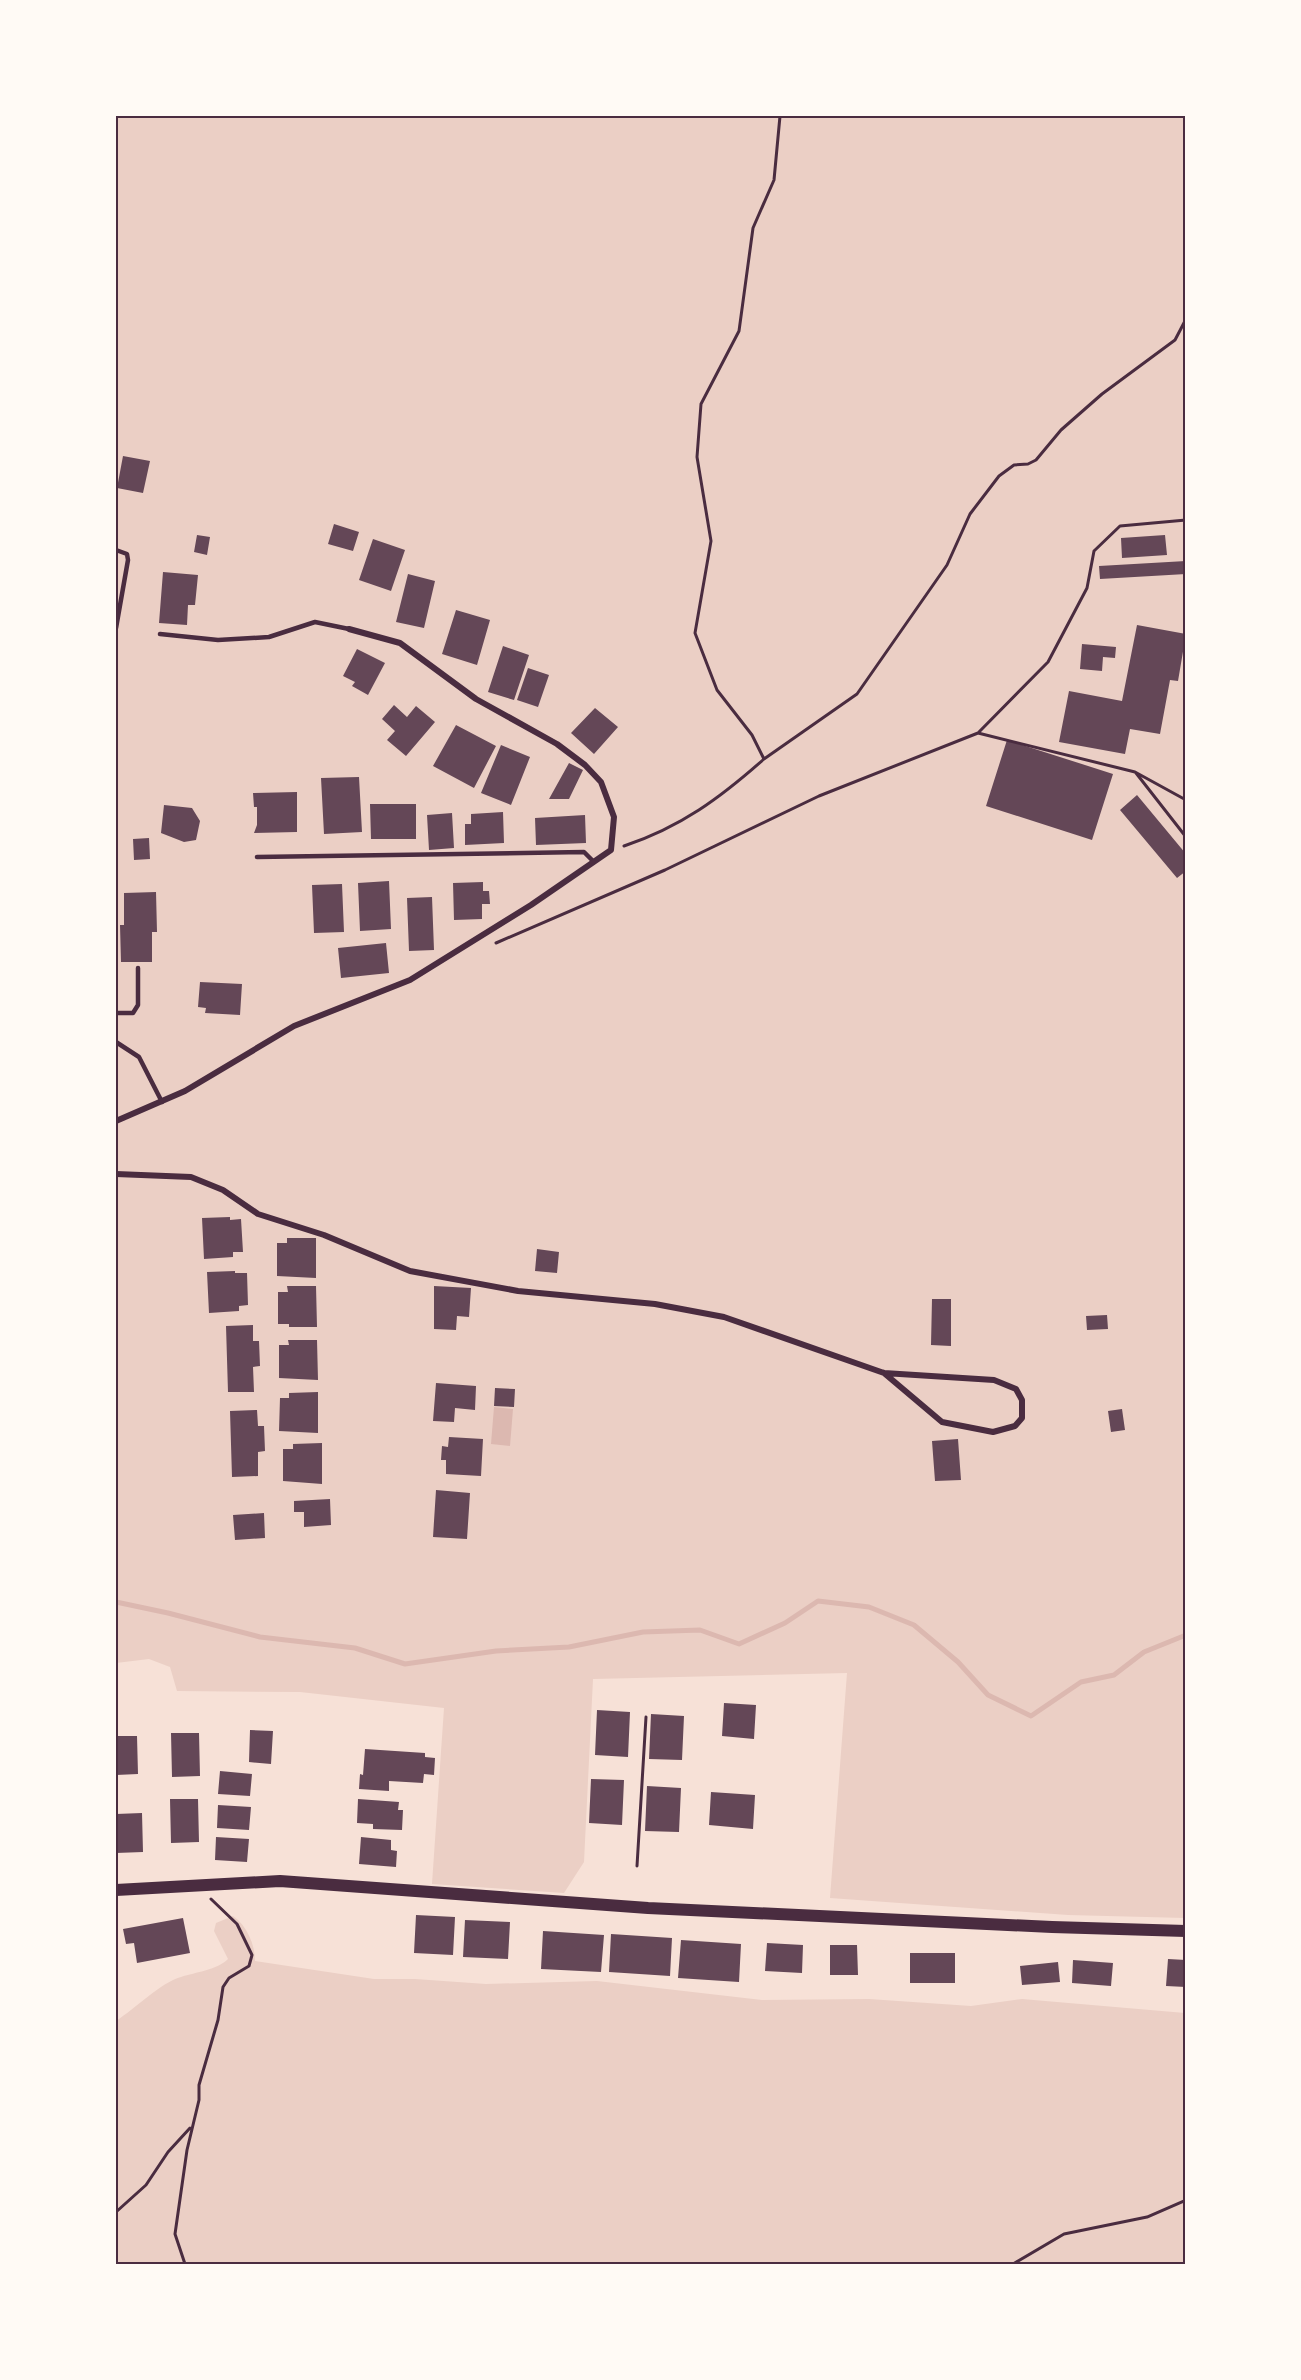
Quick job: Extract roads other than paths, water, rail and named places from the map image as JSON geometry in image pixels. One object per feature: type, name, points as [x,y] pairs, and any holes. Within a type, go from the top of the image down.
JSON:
[{"type":"main road","points":[[116,1890],[280,1881],[648,1908],[1052,1928],[1185,1931]]},
{"type":"street","points":[[116,1121],[162,1102],[294,1026],[410,980],[531,905],[611,850],[614,817],[601,782],[585,765],[557,744],[476,699],[400,643],[349,629]]},
{"type":"street","points":[[116,1174],[191,1177],[223,1190],[258,1214],[324,1235],[410,1271],[518,1291],[655,1304],[724,1317],[884,1373],[994,1380],[1016,1389],[1022,1400],[1022,1418],[1015,1426],[993,1432],[942,1422],[884,1373]]},
{"type":"lane","points":[[116,550],[127,554],[128,560],[116,628]]},
{"type":"lane","points":[[160,634],[218,640],[269,637],[315,622],[349,629]]},
{"type":"lane","points":[[257,857],[584,852],[594,862]]},
{"type":"lane","points":[[116,1013],[133,1013],[138,1005],[138,968]]},
{"type":"lane","points":[[116,1042],[139,1057],[162,1102]]},
{"type":"waterway","points":[[116,1602],[260,1637],[355,1648],[405,1664],[496,1651],[569,1647],[643,1632],[700,1630],[739,1644],[785,1623],[818,1601],[869,1607],[914,1625],[958,1662],[988,1695],[1031,1716],[1081,1682],[1114,1675],[1144,1652],[1186,1635]]}]
